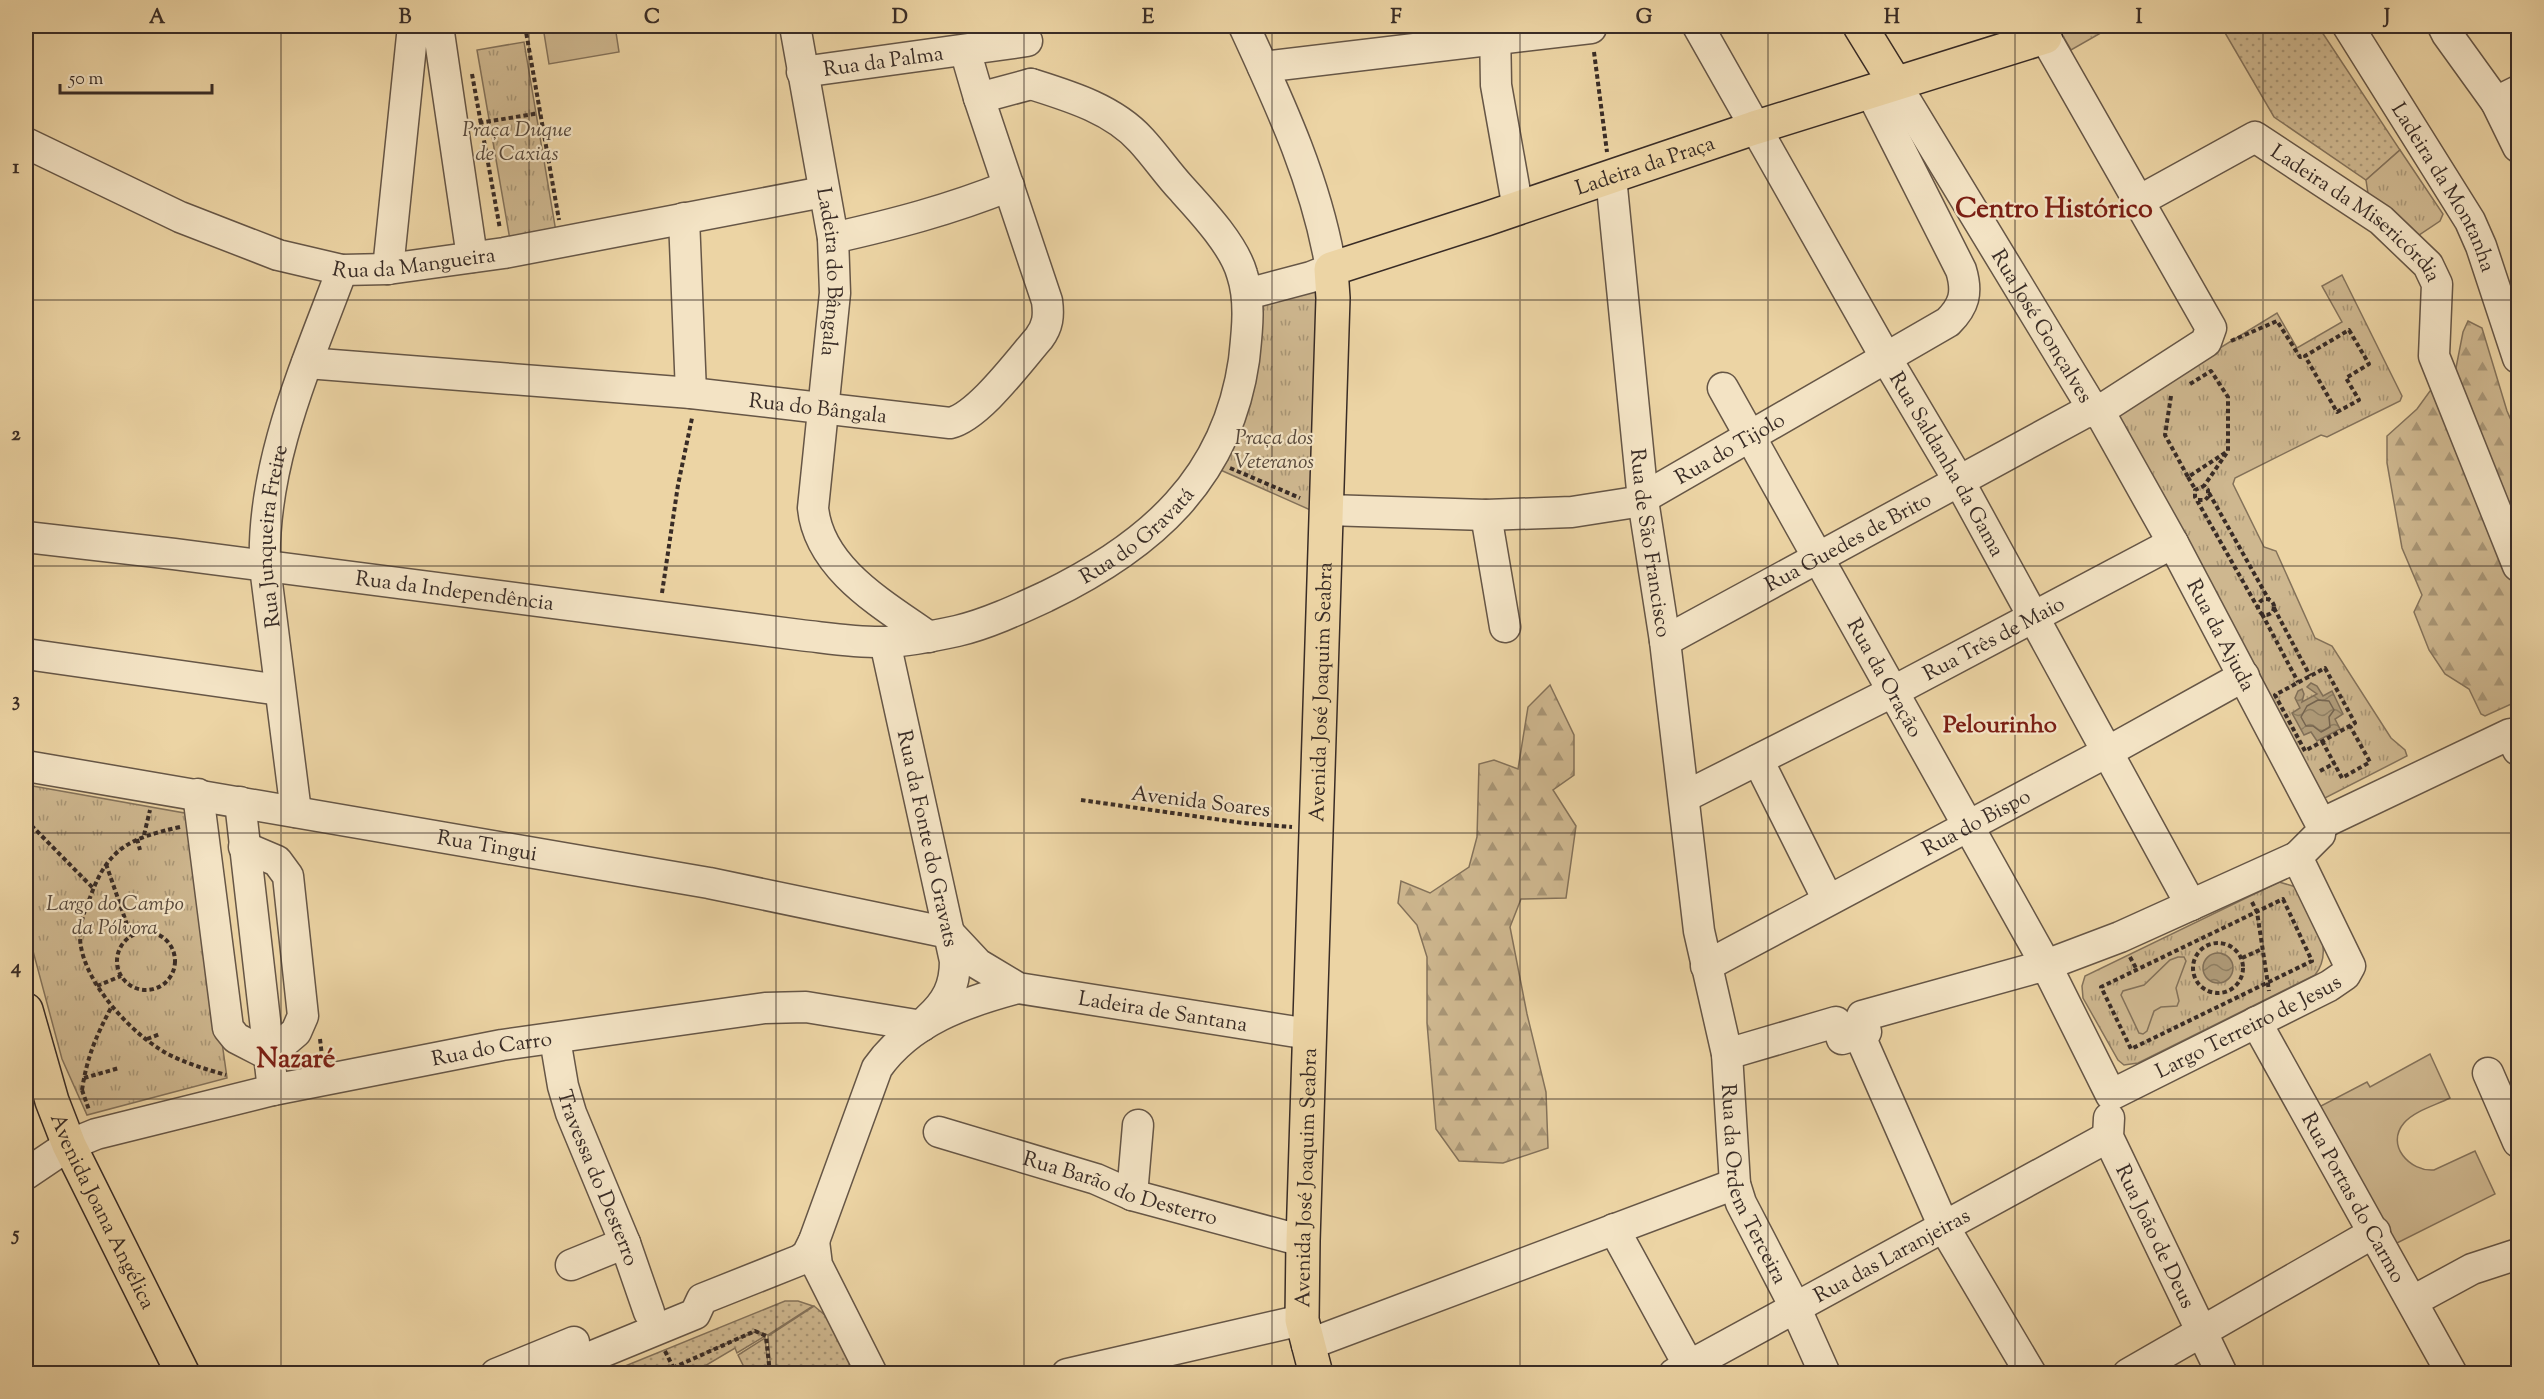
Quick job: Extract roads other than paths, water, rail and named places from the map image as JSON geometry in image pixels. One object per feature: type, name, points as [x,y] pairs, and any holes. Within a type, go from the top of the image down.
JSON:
[{"type":"main road","points":[[1860,26],[1883,88]]},
{"type":"main road","name":"Ladeira da Praça","points":[[1331,268],[1754,128],[1883,88],[2041,31]]},
{"type":"main road","name":"Avenida José Joaquim Seabra","points":[[1308,1346],[1303,1241],[1327,510],[1333,298],[1331,268]]},
{"type":"main road","name":"Avenida Joana Angélica","points":[[26,1010],[52,1101],[69,1145],[183,1374]]},
{"type":"street","points":[[388,269],[413,26]]},
{"type":"street","points":[[438,26],[472,257]]},
{"type":"street","name":"Ladeira do Bângala","points":[[795,26],[832,238],[835,293],[813,508],[814,525],[836,561],[854,581],[874,599],[929,636]]},
{"type":"street","name":"Avenida José Joaquim Seabra","points":[[1244,26],[1302,161],[1319,211],[1331,268]]},
{"type":"street","name":"Rua Saldanha da Gama","points":[[1698,26],[1754,128],[1959,481],[2191,905]]},
{"type":"street","name":"Ladeira da Montanha","points":[[2348,26],[2470,221],[2481,246],[2518,358]]},
{"type":"street","points":[[2444,26],[2447,34],[2507,96],[2518,147]]},
{"type":"street","points":[[1263,67],[1494,33],[1591,28]]},
{"type":"street","points":[[2041,31],[2137,202]]},
{"type":"street","points":[[979,98],[1031,84],[1027,33]]},
{"type":"street","name":"Rua da Palma","points":[[802,72],[965,50],[1027,33]]},
{"type":"street","points":[[1494,33],[1500,116],[1518,208]]},
{"type":"street","name":"Rua do Bângala","points":[[307,363],[695,393],[950,423],[958,421],[974,410],[1039,338],[1048,322],[1047,301],[965,50]]},
{"type":"street","name":"Rua do Gravatá","points":[[885,642],[960,630],[990,619],[1089,576],[1132,546],[1162,522],[1192,488],[1210,459],[1230,417],[1240,384],[1247,338],[1247,294],[1242,271],[1208,217],[1140,138],[1124,125],[1081,100],[1031,84]]},
{"type":"street","name":"Rua do Tijolo","points":[[1327,510],[1486,515],[1572,512],[1643,500],[1947,322],[1958,312],[1965,298],[1965,282],[1883,88]]},
{"type":"street","name":"Rua José Gonçalves","points":[[1883,88],[2088,401],[2099,411]]},
{"type":"street","name":"Ladeira da Misericórdia","points":[[2137,202],[2255,137],[2381,220],[2428,265],[2437,284],[2434,356],[2518,566]]},
{"type":"street","name":"Rua da Mangueira","points":[[26,143],[180,217],[278,255],[342,270],[388,269],[504,253],[824,192]]},
{"type":"street","name":"Rua de São Francisco","points":[[1611,177],[1643,500],[1665,641],[1696,911],[1706,966],[1727,1054]]},
{"type":"street","points":[[832,238],[915,220],[963,205],[1009,186]]},
{"type":"street","name":"Rua Guedes de Brito","points":[[1665,641],[2084,413],[2099,411],[2202,346],[2209,337],[2219,336],[2137,202]]},
{"type":"street","points":[[684,218],[695,393]]},
{"type":"street","name":"Ladeira da Praça","points":[[1247,294],[1311,277],[1331,268]]},
{"type":"street","name":"Rua Junqueira Freire","points":[[296,812],[265,567],[264,542],[289,415],[342,270]]},
{"type":"street","name":"Rua da Oração","points":[[1723,388],[2046,965]]},
{"type":"street","name":"Rua da Ajuda","points":[[2099,411],[2173,543],[2321,824]]},
{"type":"street","points":[[1486,515],[1505,627]]},
{"type":"street","name":"Rua da Independência","points":[[26,537],[658,618],[800,635],[885,642]]},
{"type":"street","name":"Rua Três de Maio","points":[[1684,797],[1892,692],[2173,543]]},
{"type":"street","name":"Rua da Fonte do Gravats","points":[[885,642],[955,961],[952,988],[946,1001],[922,1026]]},
{"type":"street","points":[[26,654],[280,690]]},
{"type":"street","name":"Rua do Bispo","points":[[1706,966],[2109,752],[2244,676]]},
{"type":"street","points":[[1727,1054],[1836,1022],[1842,1039],[1866,1032],[1862,1016],[2046,965],[2120,938],[2297,857],[2320,834],[2321,824],[2514,742]]},
{"type":"street","points":[[1758,760],[1828,900]]},
{"type":"street","name":"Rua Tingui","points":[[26,766],[199,808],[240,802],[709,883],[948,933]]},
{"type":"street","points":[[240,802],[273,1090]]},
{"type":"street","points":[[199,808],[228,1028],[236,1038],[269,1055]]},
{"type":"street","points":[[244,847],[277,861],[288,876],[303,1016],[296,1032],[269,1055]]},
{"type":"street","name":"Largo Terreiro de Jesus","points":[[2112,1095],[2266,1018],[2345,975],[2350,966],[2297,857]]},
{"type":"street","name":"Ladeira de Santana","points":[[948,933],[978,964],[1018,988],[1309,1034]]},
{"type":"street","points":[[2046,965],[2112,1095],[2108,1137]]},
{"type":"street","name":"Ladeira de Santana","points":[[922,1026],[955,1008],[1018,988]]},
{"type":"street","name":"Rua do Carro","points":[[26,1174],[69,1145],[118,1128],[273,1090],[502,1045],[765,1008],[806,1007],[922,1026]]},
{"type":"street","points":[[858,1015],[873,1035],[877,1068]]},
{"type":"street","name":"Rua Portas do Carmo","points":[[2266,1018],[2375,1232],[2452,1374]]},
{"type":"street","points":[[496,1374],[689,1295],[702,1299],[807,1255],[877,1068],[896,1043],[922,1026]]},
{"type":"street","points":[[1859,1034],[1944,1227],[2031,1374]]},
{"type":"street","name":"Travessa do Desterro","points":[[555,1039],[563,1086],[571,1113],[625,1243],[650,1312]]},
{"type":"street","name":"Rua da Ordem Terceira","points":[[1727,1054],[1735,1184],[1741,1203],[1825,1374]]},
{"type":"street","points":[[2488,1073],[2518,1142]]},
{"type":"street","points":[[1132,1195],[1138,1125]]},
{"type":"street","name":"Rua Barão do Desterro","points":[[939,1132],[1096,1179],[1132,1195],[1303,1241]]},
{"type":"street","name":"Rua das Laranjeiras","points":[[1681,1370],[2108,1137]]},
{"type":"street","name":"Rua João de Deus","points":[[2108,1137],[2222,1374]]},
{"type":"street","points":[[1066,1374],[1308,1346],[1735,1184]]},
{"type":"street","points":[[1614,1229],[1681,1370]]},
{"type":"street","points":[[2128,1374],[2375,1232]]},
{"type":"street","points":[[814,1241],[817,1265],[872,1374]]},
{"type":"street","points":[[572,1265],[625,1243]]},
{"type":"street","points":[[2413,1301],[2472,1269],[2518,1254]]},
{"type":"street","points":[[790,1264],[822,1276]]},
{"type":"street","points":[[549,1374],[695,1314],[702,1299]]},
{"type":"water","points":[[2311,683],[2317,686],[2323,696],[2332,691],[2343,714],[2335,719],[2340,729],[2317,741],[2311,732],[2304,735],[2292,713],[2300,708],[2295,698],[2298,691],[2302,689],[2304,694],[2302,702],[2317,694],[2307,687]]},
{"type":"water","points":[[2218,953],[2229,957],[2233,968],[2229,979],[2218,983],[2207,979],[2203,968],[2207,957]]},
{"type":"district","name":"Centro Histórico","points":[[2054,208]]},
{"type":"district","name":"Pelourinho","points":[[2000,724]]},
{"type":"district","name":"Nazaré","points":[[296,1058]]},
{"type":"park label","name":"Praça Duque de Caxias","points":[[517,141]]},
{"type":"park label","name":"Praça dos Veteranos","points":[[1274,449]]},
{"type":"park label","name":"Largo do Campo da Pólvora","points":[[115,915]]}]
